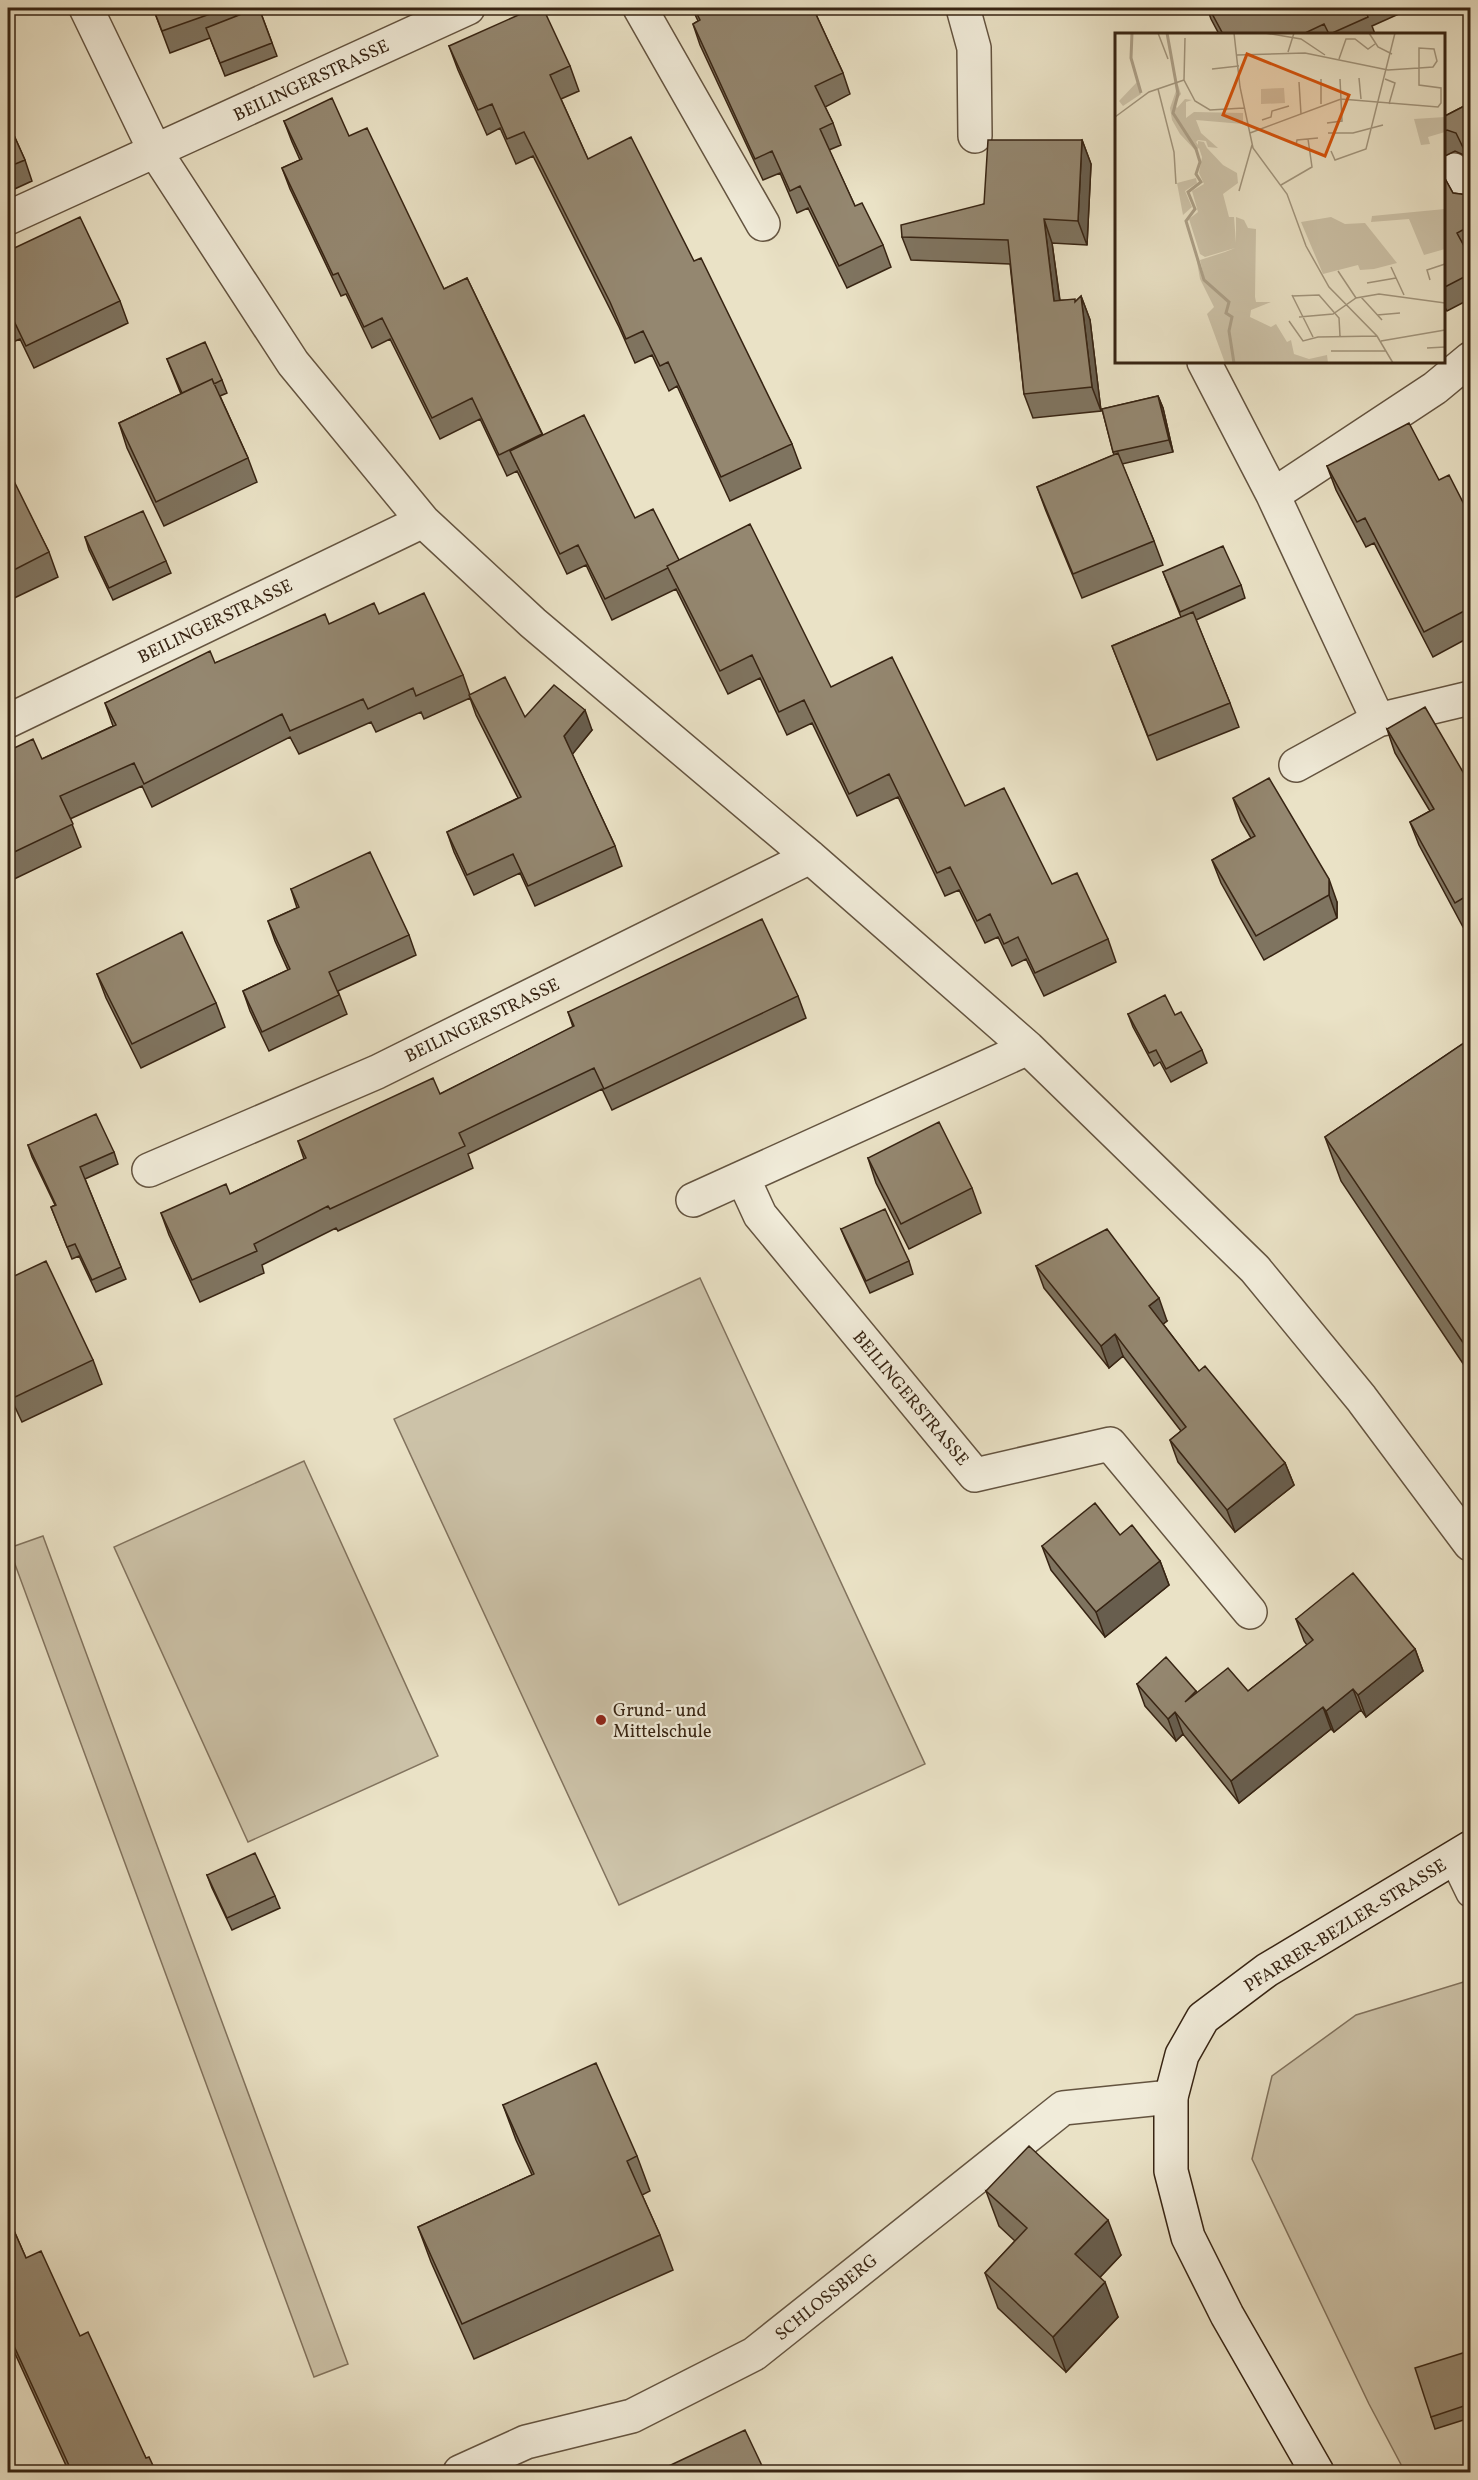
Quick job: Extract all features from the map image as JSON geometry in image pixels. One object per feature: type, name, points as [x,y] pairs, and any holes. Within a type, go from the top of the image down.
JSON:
[{"type":"street","points":[[86,8],[155,151],[293,363],[423,521],[533,623],[810,857],[1028,1048],[1255,1269],[1361,1398],[1470,1544]]},
{"type":"street","name":"BEILINGERSTRASSE","points":[[8,218],[468,8]]},
{"type":"street","points":[[640,8],[763,224]]},
{"type":"street","points":[[963,8],[974,48],[975,136]]},
{"type":"street","points":[[1273,495],[1435,388],[1470,359]]},
{"type":"street","points":[[1205,363],[1273,495],[1378,720]]},
{"type":"street","name":"BEILINGERSTRASSE","points":[[8,721],[423,521]]},
{"type":"street","points":[[1296,765],[1378,720],[1470,698]]},
{"type":"street","name":"BEILINGERSTRASSE","points":[[149,1170],[377,1072],[810,857]]},
{"type":"street","points":[[693,1200],[1028,1048]]},
{"type":"street","name":"BEILINGERSTRASSE","points":[[743,1178],[760,1215],[975,1475],[1110,1444],[1250,1612]]},
{"type":"street","name":"PFARRER-BEZLER-STRASSE","points":[[1317,2472],[1227,2315],[1188,2237],[1171,2171],[1171,2097],[1182,2055],[1203,2018],[1268,1970],[1462,1853]]},
{"type":"street","name":"SCHLOSSBERG","points":[[460,2472],[526,2442],[632,2416],[754,2354],[1063,2108],[1171,2097]]},
{"type":"lane","points":[[1454,167],[1470,202]]},
{"type":"lane","name":"PFARRER-BEZLER-STRASSE","points":[[1462,1853],[1470,1893]]},
{"type":"shaded area","points":[[700,1278],[925,1764],[619,1905],[394,1419]]},
{"type":"shaded area","points":[[304,1461],[438,1756],[248,1842],[114,1547]]},
{"type":"shaded area","points":[[43,1536],[348,2364],[314,2377],[9,1548]]},
{"type":"shaded area","points":[[1470,1980],[1470,2472],[1405,2472],[1369,2404],[1252,2159],[1272,2076],[1356,2015]]},
{"type":"building","points":[[153,8],[227,8],[162,31]]},
{"type":"building","points":[[259,8],[272,43],[220,63],[206,28]]},
{"type":"building","points":[[534,8],[543,8],[570,66],[550,75],[588,159],[631,137],[694,261],[701,258],[792,444],[721,477],[668,362],[660,366],[643,331],[626,339],[610,302],[524,132],[507,139],[492,104],[478,110],[449,46]]},
{"type":"building","points":[[694,8],[813,8],[843,73],[815,86],[833,123],[820,129],[855,206],[862,203],[883,245],[839,266],[800,186],[790,191],[772,151],[755,159],[693,24],[700,20]]},
{"type":"building","points":[[1209,8],[1364,8],[1368,17],[1332,33],[1328,33],[1324,24],[1305,33],[1222,33]]},
{"type":"building","points":[[332,98],[349,136],[367,128],[444,289],[467,278],[542,434],[499,455],[472,398],[432,418],[382,318],[364,327],[338,273],[333,275],[282,168],[302,159],[284,121]]},
{"type":"building","points":[[1470,103],[1470,162],[1456,133],[1445,131],[1445,116]]},
{"type":"building","points":[[8,122],[25,160],[8,167]]},
{"type":"building","points":[[988,140],[1082,140],[1078,221],[1044,219],[1054,301],[1075,299],[1075,302],[1081,296],[1092,387],[1024,394],[1008,240],[902,237],[901,225],[984,204]]},
{"type":"building","points":[[1445,179],[1453,193],[1470,194],[1470,226],[1457,233],[1470,257],[1470,274],[1445,287]]},
{"type":"building","points":[[80,217],[120,301],[26,346],[12,317],[8,318],[8,251]]},
{"type":"building","points":[[205,342],[222,380],[214,384],[212,379],[182,393],[167,359]]},
{"type":"building","points":[[212,379],[248,458],[156,502],[119,423]]},
{"type":"building","points":[[1158,396],[1169,440],[1113,452],[1102,409]]},
{"type":"building","points":[[584,415],[635,518],[653,509],[679,560],[667,566],[668,568],[605,599],[578,545],[560,554],[510,451]]},
{"type":"building","points":[[1409,423],[1439,480],[1449,475],[1470,516],[1470,608],[1424,632],[1365,518],[1357,522],[1327,466]]},
{"type":"building","points":[[1118,453],[1154,541],[1073,574],[1037,487]]},
{"type":"building","points":[[8,472],[49,552],[8,573]]},
{"type":"building","points":[[143,511],[166,561],[109,588],[85,537]]},
{"type":"building","points":[[750,524],[831,687],[892,657],[965,806],[1004,788],[1052,884],[1077,873],[1108,939],[1035,973],[1018,937],[1004,944],[990,914],[977,921],[950,867],[937,873],[889,774],[849,794],[804,700],[779,712],[752,655],[720,671],[667,566]]},
{"type":"building","points":[[1223,546],[1241,585],[1180,612],[1163,572]]},
{"type":"building","points":[[424,593],[463,675],[416,696],[413,688],[368,709],[363,699],[290,731],[282,714],[144,784],[134,763],[60,796],[73,824],[8,855],[8,751],[33,739],[42,759],[116,725],[105,703],[210,651],[215,663],[325,614],[329,624],[374,603],[379,614]]},
{"type":"building","points":[[1193,612],[1230,703],[1148,736],[1112,646]]},
{"type":"building","points":[[505,677],[525,717],[554,685],[585,710],[564,736],[615,846],[528,886],[513,854],[467,875],[447,832],[521,797],[469,695]]},
{"type":"building","points":[[1425,707],[1470,784],[1470,894],[1455,903],[1410,822],[1434,809],[1387,729]]},
{"type":"building","points":[[1269,778],[1329,879],[1329,895],[1256,936],[1212,860],[1255,836],[1233,798]]},
{"type":"building","points":[[370,852],[409,935],[329,972],[339,995],[262,1032],[243,991],[290,969],[268,921],[299,907],[291,889]]},
{"type":"building","points":[[762,919],[798,996],[604,1089],[594,1068],[459,1133],[465,1146],[330,1209],[328,1206],[254,1244],[257,1251],[192,1280],[161,1213],[226,1184],[230,1194],[306,1158],[298,1141],[433,1078],[440,1094],[574,1026],[568,1012]]},
{"type":"building","points":[[182,932],[216,1003],[132,1044],[97,974]]},
{"type":"building","points":[[1165,995],[1175,1015],[1181,1012],[1202,1050],[1166,1069],[1156,1050],[1149,1053],[1128,1014]]},
{"type":"building","points":[[1470,1039],[1470,1353],[1325,1137]]},
{"type":"building","points":[[96,1114],[114,1152],[80,1167],[121,1267],[92,1280],[75,1244],[67,1247],[51,1207],[56,1205],[28,1145]]},
{"type":"building","points":[[939,1122],[972,1188],[901,1224],[868,1158]]},
{"type":"building","points":[[885,1209],[909,1261],[866,1281],[841,1229]]},
{"type":"building","points":[[1107,1229],[1159,1298],[1149,1306],[1199,1371],[1205,1366],[1285,1463],[1227,1510],[1170,1440],[1186,1427],[1115,1334],[1101,1346],[1036,1266]]},
{"type":"building","points":[[46,1261],[93,1360],[13,1398],[8,1386],[8,1279]]},
{"type":"building","points":[[1095,1503],[1120,1535],[1132,1525],[1160,1561],[1096,1612],[1042,1546]]},
{"type":"building","points":[[1353,1573],[1415,1649],[1358,1695],[1353,1689],[1326,1711],[1323,1707],[1231,1781],[1175,1712],[1168,1719],[1137,1684],[1166,1657],[1196,1691],[1185,1702],[1228,1668],[1248,1691],[1313,1640],[1296,1619]]},
{"type":"building","points":[[255,1853],[275,1896],[227,1918],[207,1875]]},
{"type":"building","points":[[596,2063],[637,2156],[627,2161],[660,2235],[462,2324],[418,2227],[534,2174],[503,2105]]},
{"type":"building","points":[[1029,2146],[1108,2220],[1075,2254],[1105,2282],[1053,2337],[985,2273],[1027,2228],[986,2191]]},
{"type":"building","points":[[8,2217],[26,2258],[41,2251],[80,2336],[88,2332],[146,2458],[149,2457],[156,2472],[72,2472],[8,2333]]},
{"type":"building","points":[[1466,2352],[1470,2367],[1470,2404],[1431,2417],[1415,2368]]},
{"type":"building","points":[[745,2430],[765,2472],[656,2472]]},
{"type":"place","name":"Grund- und Mittelschule","points":[[601,1720]]}]
